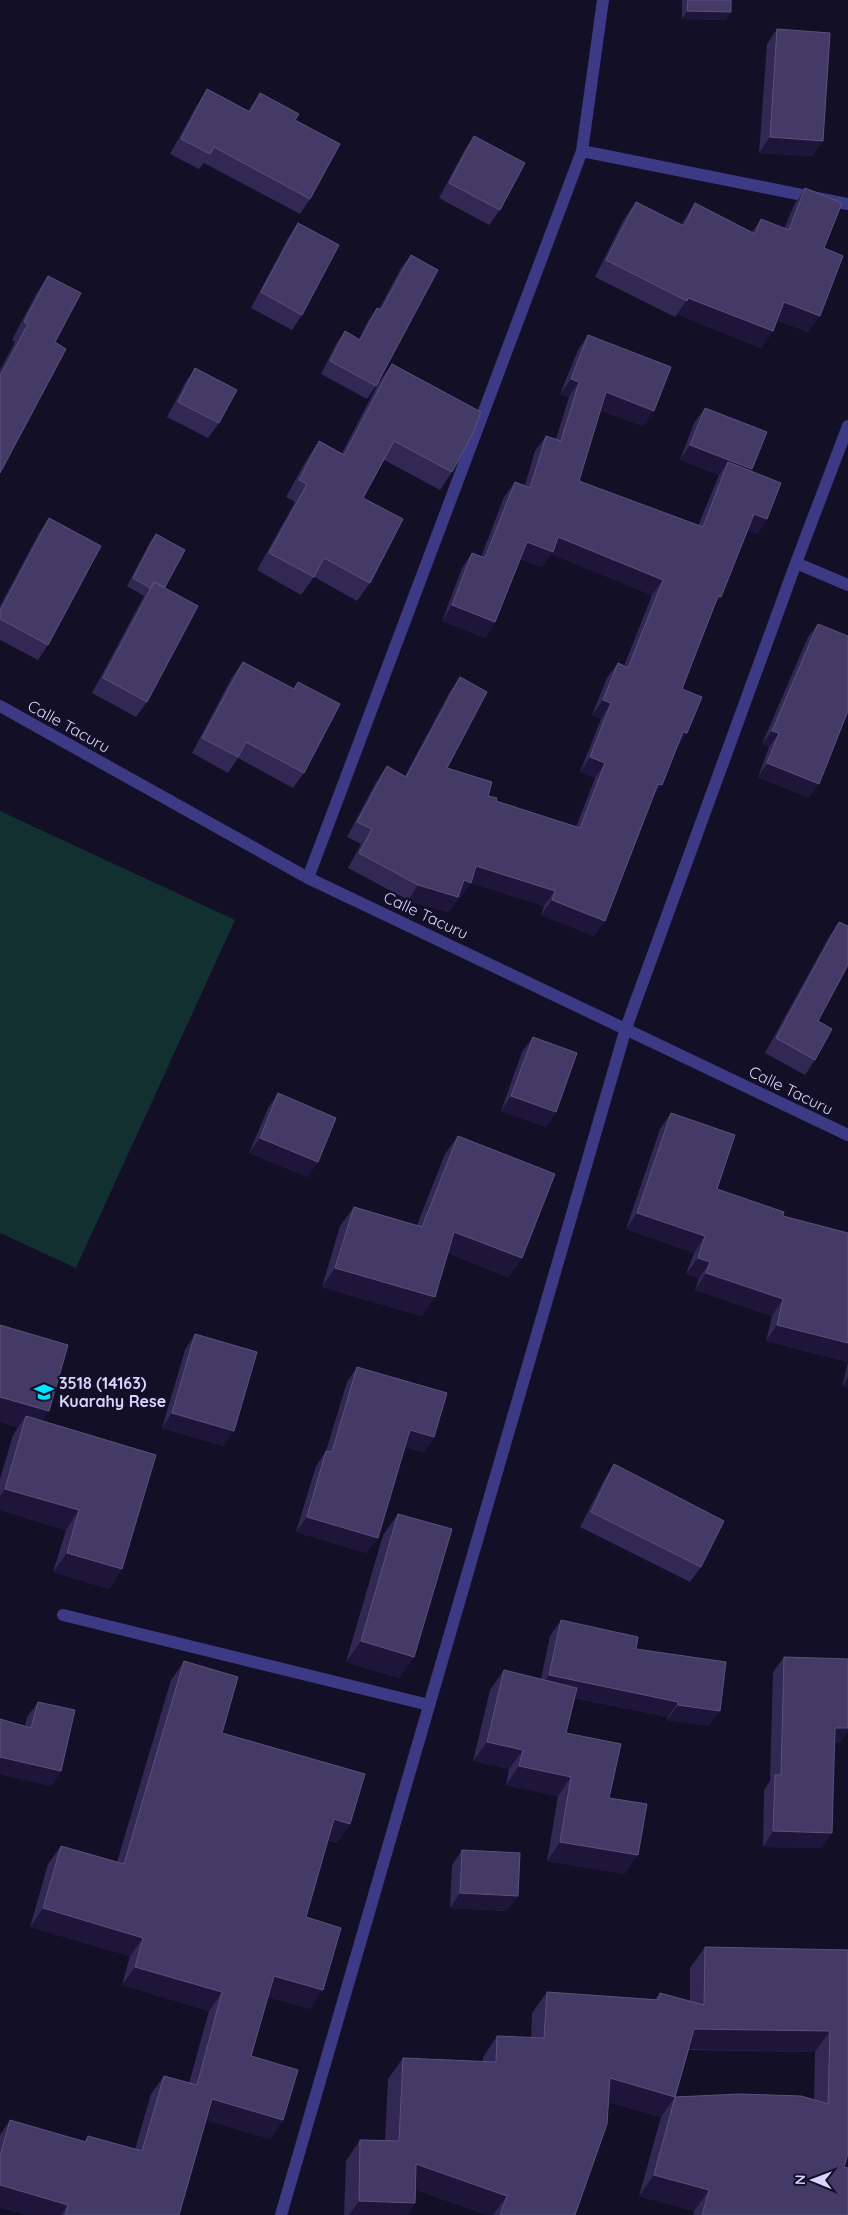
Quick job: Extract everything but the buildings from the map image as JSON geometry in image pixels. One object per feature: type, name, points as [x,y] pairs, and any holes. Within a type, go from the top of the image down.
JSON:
[{"type":"street","points":[[308,878],[582,151],[603,0]]},
{"type":"street","points":[[582,151],[848,204]]},
{"type":"street","points":[[281,2215],[626,1028],[796,562],[848,426]]},
{"type":"street","points":[[796,562],[848,585]]},
{"type":"street","name":"Calle Tacuru","points":[[0,706],[308,878],[848,1135]]},
{"type":"street","points":[[63,1615],[429,1705]]},
{"type":"green space","points":[[0,811],[235,920],[76,1268],[0,1233]]},
{"type":"place","name":"3518 (14163) Kuarahy Rese","points":[[44,1392]]}]
